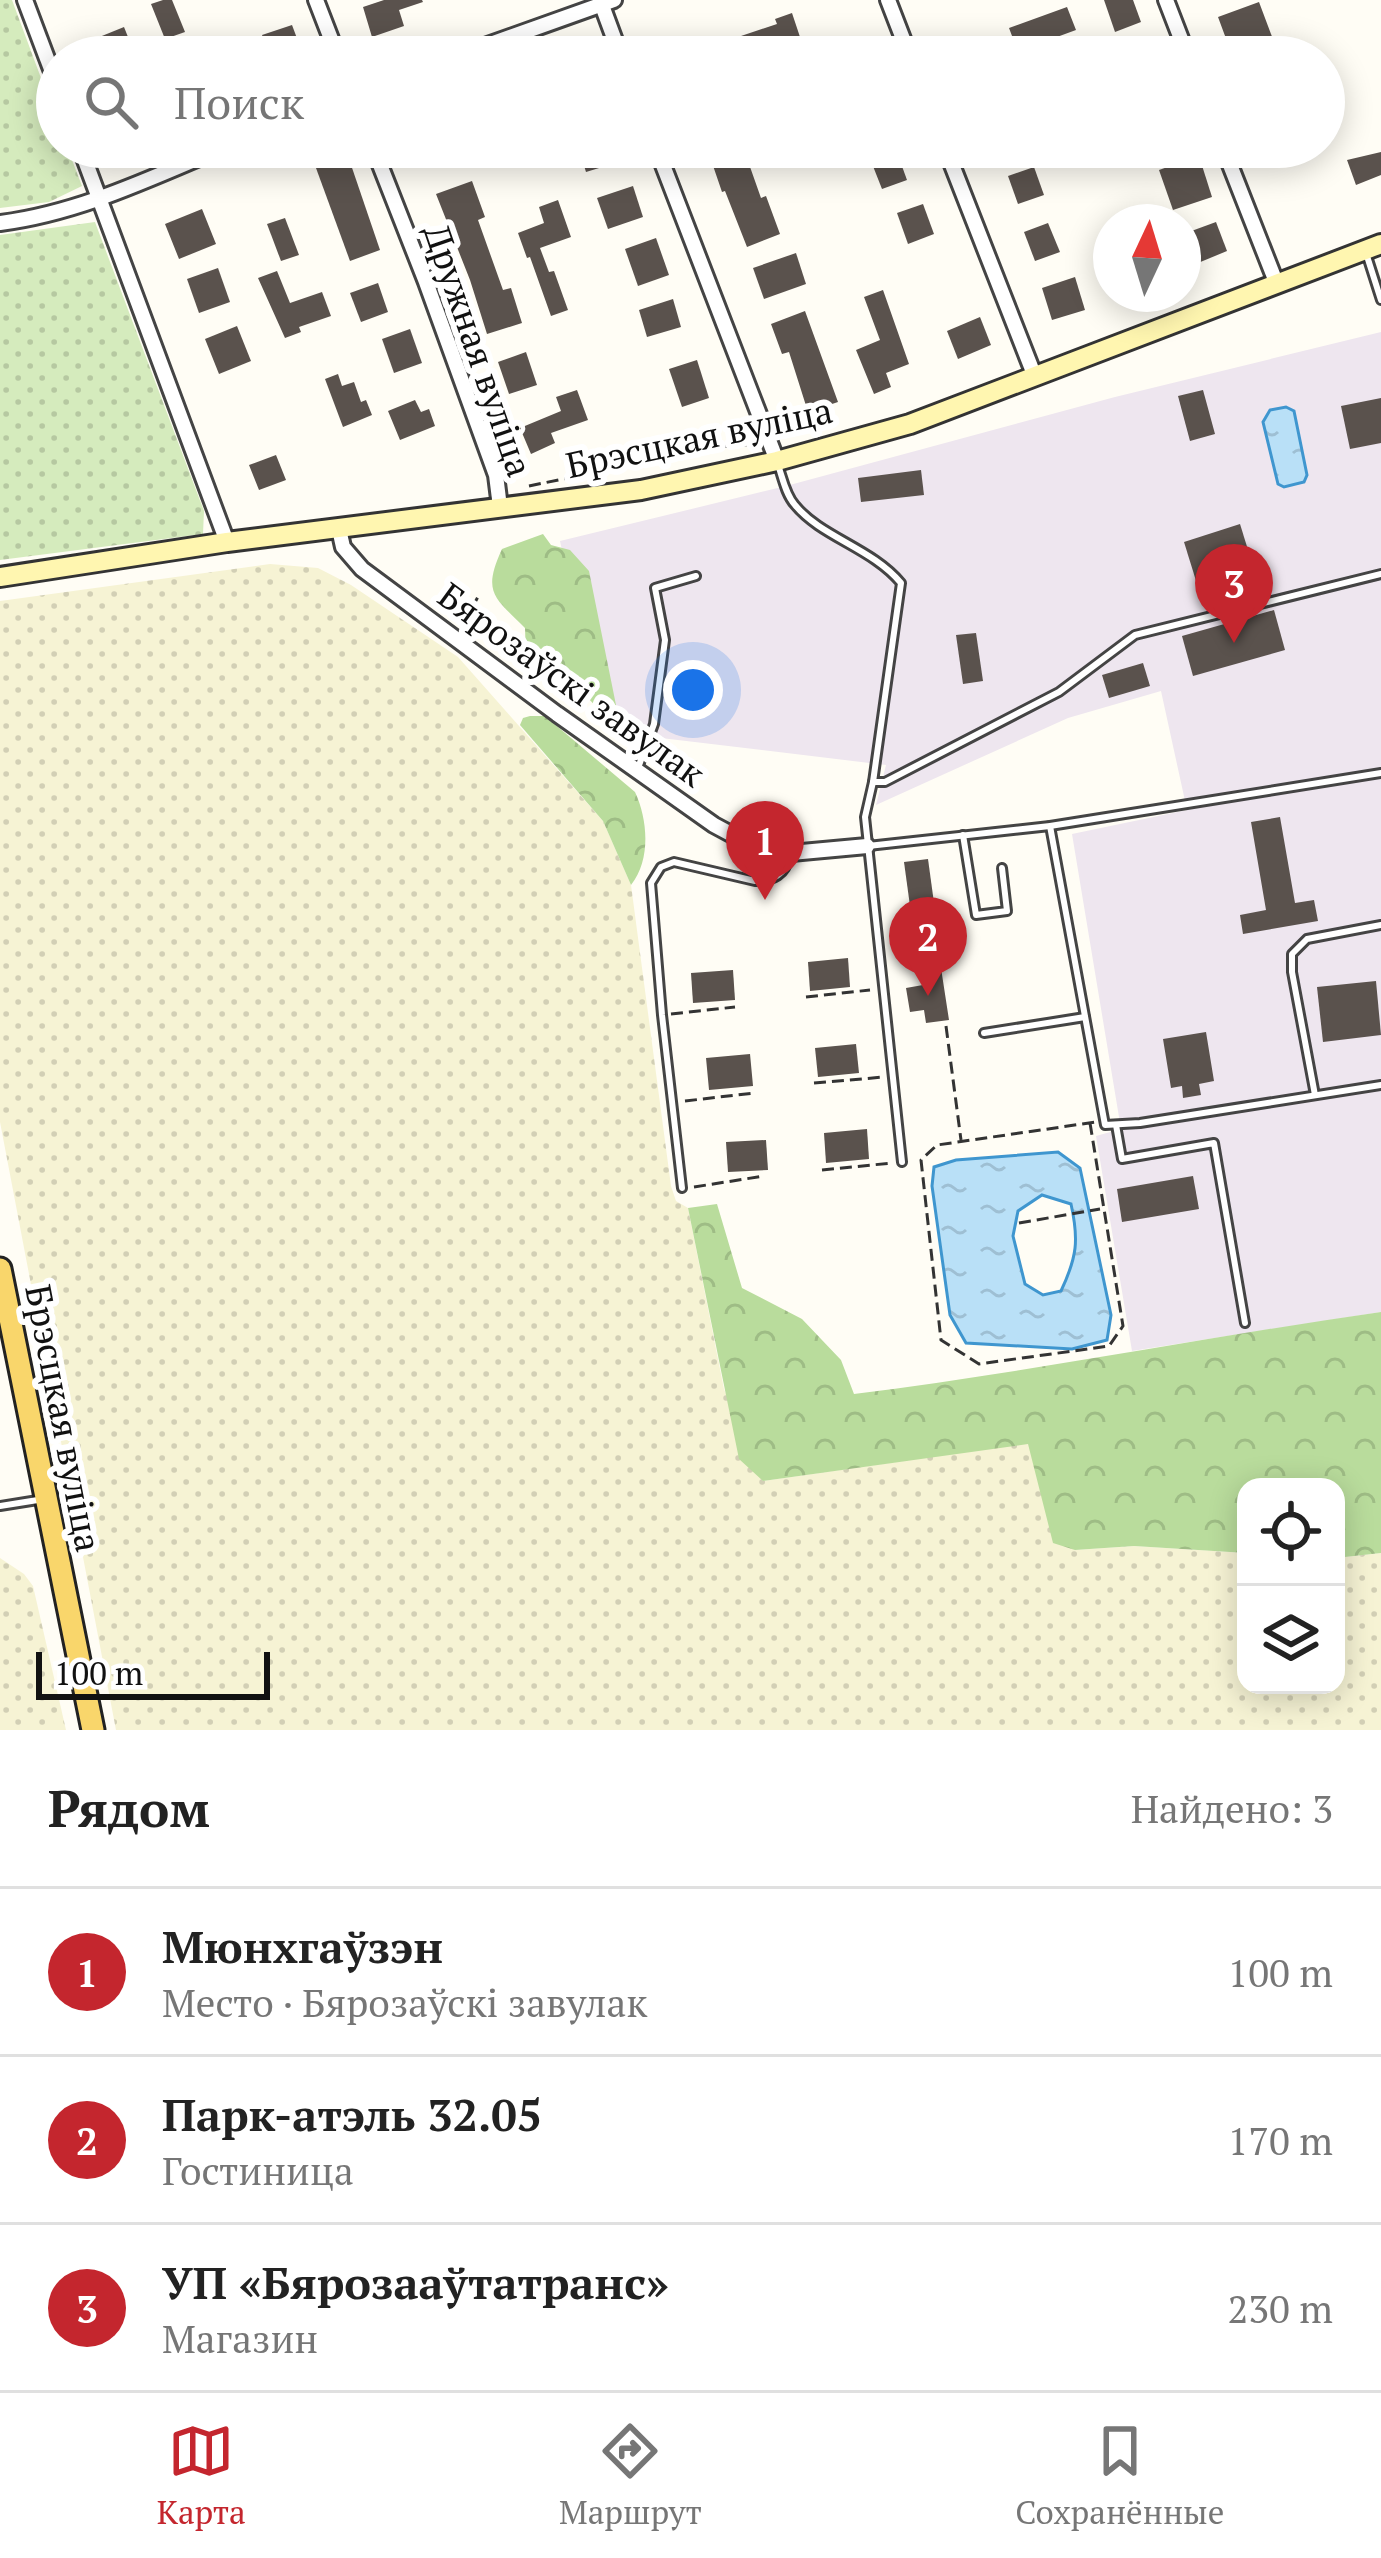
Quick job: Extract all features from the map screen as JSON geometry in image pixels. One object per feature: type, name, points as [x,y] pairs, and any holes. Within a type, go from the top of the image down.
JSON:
[{"type":"main road","name":"Брэсцкая вуліца","points":[[0,1269],[93,1730]]},
{"type":"street","points":[[25,0],[39,36]]},
{"type":"street","points":[[316,0],[330,36]]},
{"type":"street","points":[[887,0],[902,36]]},
{"type":"street","points":[[1166,0],[1180,36]]},
{"type":"street","points":[[512,36],[605,2],[615,36]]},
{"type":"street","points":[[88,168],[227,542]]},
{"type":"street","points":[[0,223],[100,200],[175,168]]},
{"type":"street","name":"Дружная вуліца","points":[[381,168],[496,475],[499,500]]},
{"type":"street","points":[[664,168],[774,452]]},
{"type":"street","points":[[953,168],[1035,377]]},
{"type":"street","points":[[1231,168],[1276,282]]},
{"type":"street","name":"Брэсцкая вуліца","points":[[0,577],[339,529],[499,500],[641,490],[774,452],[910,424],[1373,247]]},
{"type":"street","name":"Бярозаўскі завулак","points":[[339,529],[343,547],[362,568],[714,825],[755,847],[791,854],[867,846]]},
{"type":"lane","points":[[1373,247],[1381,301]]},
{"type":"lane","points":[[774,452],[792,502],[806,516],[888,567],[901,584],[865,817],[902,1162]]},
{"type":"lane","points":[[873,782],[885,782],[1058,692],[1136,635],[1381,574]]},
{"type":"lane","points":[[637,772],[654,724],[664,640],[655,588],[696,576]]},
{"type":"lane","points":[[867,846],[1050,826],[1381,773]]},
{"type":"lane","points":[[1050,826],[1105,1126],[1381,1085]]},
{"type":"lane","points":[[963,835],[976,915],[1006,911],[1002,868]]},
{"type":"lane","points":[[682,1188],[652,883],[661,867],[674,862],[766,881],[787,868],[791,854]]},
{"type":"lane","points":[[1316,1095],[1292,954],[1307,939],[1381,925]]},
{"type":"lane","points":[[984,1033],[1084,1017]]},
{"type":"lane","points":[[1116,1125],[1122,1159],[1214,1143],[1245,1323]]},
{"type":"lane","points":[[0,1506],[45,1498]]},
{"type":"path","points":[[499,500],[717,447],[774,452]]},
{"type":"path","points":[[456,636],[479,595]]},
{"type":"path","points":[[806,998],[883,989]]},
{"type":"path","points":[[662,1015],[735,1007]]},
{"type":"path","points":[[946,1026],[961,1142]]},
{"type":"path","points":[[814,1083],[892,1076]]},
{"type":"path","points":[[671,1103],[754,1093]]},
{"type":"path","points":[[1090,1123],[1123,1326],[1108,1346],[979,1364],[941,1340],[921,1160],[937,1145],[1104,1120]]},
{"type":"path","points":[[822,1170],[902,1162]]},
{"type":"path","points":[[682,1188],[764,1176]]},
{"type":"path","points":[[1019,1223],[1101,1209]]},
{"type":"shaded area","points":[[1381,332],[1381,1312],[1132,1351],[1096,1136],[1121,1129],[1072,834],[1187,810],[1161,691],[1068,718],[876,805],[886,765],[661,738],[604,714],[560,541]]},
{"type":"shaded area","points":[[270,564],[318,568],[458,657],[603,821],[631,885],[671,1186],[676,1201],[688,1208],[724,1389],[763,1481],[1028,1443],[1075,1550],[1134,1546],[1237,1552],[1237,1694],[1345,1694],[1345,1557],[1381,1553],[1381,1730],[116,1730],[0,1122],[0,601]]},
{"type":"shaded area","points":[[0,1558],[33,1586],[66,1730],[0,1730]]},
{"type":"green space","points":[[0,0],[12,0],[36,65],[36,168],[75,168],[82,186],[49,202],[0,208]]},
{"type":"green space","points":[[95,222],[204,511],[203,534],[0,560],[0,235]]},
{"type":"green space","points":[[543,534],[551,545],[570,550],[589,571],[618,715],[610,721],[585,695],[543,681],[526,658],[525,628],[494,593],[493,576],[502,549]]},
{"type":"green space","points":[[530,716],[545,716],[635,792],[645,840],[642,864],[631,885],[603,821],[520,725]]},
{"type":"green space","points":[[717,1204],[742,1288],[802,1319],[841,1360],[854,1394],[1381,1312],[1381,1553],[1345,1557],[1345,1478],[1237,1478],[1237,1552],[1134,1546],[1075,1550],[1053,1543],[1028,1444],[763,1481],[739,1459],[688,1208]]},
{"type":"water","points":[[1286,407],[1294,411],[1307,475],[1304,482],[1284,487],[1278,484],[1263,422],[1270,410]]},
{"type":"water","points":[[1058,1152],[1080,1168],[1111,1315],[1107,1340],[1072,1349],[966,1343],[950,1315],[932,1186],[934,1167],[956,1160]],"holes":[[[1042,1195],[1071,1204],[1076,1238],[1070,1268],[1061,1291],[1043,1295],[1025,1284],[1013,1236],[1018,1211]]]},
{"type":"building","points":[[172,0],[185,32],[164,36],[151,4]]},
{"type":"building","points":[[384,0],[423,2],[399,10],[404,26],[375,36],[363,7]]},
{"type":"building","points":[[1104,0],[1133,0],[1141,22],[1115,32]]},
{"type":"building","points":[[1259,2],[1272,36],[1225,36],[1218,17]]},
{"type":"building","points":[[1067,7],[1076,30],[1060,36],[1012,36],[1009,28]]},
{"type":"building","points":[[792,13],[800,36],[741,36],[777,24],[775,19]]},
{"type":"building","points":[[292,25],[296,36],[262,36]]},
{"type":"building","points":[[124,27],[128,36],[102,36]]},
{"type":"building","points":[[1381,152],[1381,175],[1356,185],[1347,160]]},
{"type":"building","points":[[316,168],[352,168],[380,250],[350,261]]},
{"type":"building","points":[[714,168],[750,168],[780,234],[747,247]]},
{"type":"building","points":[[874,168],[903,168],[907,180],[882,189]]},
{"type":"building","points":[[1034,168],[1044,195],[1018,204],[1008,176]]},
{"type":"building","points":[[1203,168],[1212,197],[1171,204],[1159,170]]},
{"type":"building","points":[[472,181],[485,217],[478,220],[503,290],[511,288],[522,323],[487,334],[436,194]]},
{"type":"building","points":[[633,186],[643,217],[608,229],[597,198]]},
{"type":"building","points":[[558,200],[571,237],[540,248],[568,310],[551,316],[518,233],[544,223],[539,207]]},
{"type":"building","points":[[923,204],[934,234],[908,244],[897,213]]},
{"type":"building","points":[[202,209],[216,244],[179,259],[165,224]]},
{"type":"building","points":[[285,218],[299,255],[281,261],[267,224]]},
{"type":"building","points":[[1216,222],[1227,251],[1201,262],[1201,228]]},
{"type":"building","points":[[1048,223],[1060,252],[1035,261],[1024,232]]},
{"type":"building","points":[[656,238],[669,275],[638,286],[625,249]]},
{"type":"building","points":[[796,253],[806,284],[764,299],[753,268]]},
{"type":"building","points":[[218,268],[230,302],[199,313],[187,279]]},
{"type":"building","points":[[277,271],[290,303],[322,292],[331,316],[299,327],[301,332],[285,338],[258,278]]},
{"type":"building","points":[[1075,277],[1085,310],[1052,320],[1042,288]]},
{"type":"building","points":[[378,283],[388,312],[361,322],[350,293]]},
{"type":"building","points":[[883,290],[909,364],[886,373],[891,387],[874,394],[856,350],[880,340],[864,297]]},
{"type":"building","points":[[673,299],[681,327],[647,337],[639,310]]},
{"type":"building","points":[[805,311],[838,402],[808,412],[789,352],[782,354],[771,324]]},
{"type":"building","points":[[980,317],[991,345],[958,359],[947,331]]},
{"type":"building","points":[[237,326],[251,361],[219,374],[205,339]]},
{"type":"building","points":[[410,329],[422,363],[394,373],[382,339]]},
{"type":"building","points":[[526,352],[537,385],[509,394],[498,362]]},
{"type":"building","points":[[697,360],[709,398],[682,407],[669,369]]},
{"type":"building","points":[[338,374],[342,386],[354,382],[372,415],[343,427],[325,379]]},
{"type":"building","points":[[577,390],[588,420],[551,433],[555,443],[531,454],[520,428],[561,411],[556,397]]},
{"type":"building","points":[[1203,390],[1215,434],[1190,441],[1178,396]]},
{"type":"building","points":[[1381,398],[1381,443],[1350,449],[1341,406]]},
{"type":"building","points":[[415,400],[421,412],[429,409],[435,426],[400,440],[388,411]]},
{"type":"building","points":[[276,455],[286,480],[259,490],[249,465]]},
{"type":"building","points":[[921,470],[924,495],[861,502],[858,478]]},
{"type":"building","points":[[1240,524],[1253,566],[1197,584],[1184,542]]},
{"type":"building","points":[[1274,610],[1285,650],[1193,676],[1182,636]]},
{"type":"building","points":[[976,633],[983,681],[963,684],[956,635]]},
{"type":"building","points":[[1143,663],[1150,686],[1109,698],[1102,675]]},
{"type":"building","points":[[1280,817],[1295,903],[1314,900],[1318,921],[1243,934],[1240,915],[1266,910],[1251,822]]},
{"type":"building","points":[[928,859],[934,903],[910,906],[904,862]]},
{"type":"building","points":[[848,958],[850,987],[810,991],[808,962]]},
{"type":"building","points":[[941,968],[949,1020],[926,1023],[924,1010],[910,1012],[906,988],[923,985],[921,972]]},
{"type":"building","points":[[733,970],[735,1000],[693,1003],[691,973]]},
{"type":"building","points":[[1376,981],[1381,1035],[1323,1042],[1317,987]]},
{"type":"building","points":[[1206,1032],[1214,1081],[1199,1084],[1201,1095],[1183,1098],[1182,1086],[1171,1088],[1163,1039]]},
{"type":"building","points":[[856,1044],[859,1073],[818,1077],[815,1048]]},
{"type":"building","points":[[750,1054],[753,1086],[709,1090],[706,1058]]},
{"type":"building","points":[[867,1129],[869,1159],[826,1163],[824,1133]]},
{"type":"building","points":[[766,1140],[768,1170],[728,1172],[726,1142]]},
{"type":"building","points":[[1193,1176],[1199,1209],[1122,1222],[1117,1189]]},
{"type":"place","name":"УП «Бярозааўтатранс»","points":[[1234,643]]},
{"type":"place","name":"Мюнхгаўзэн","points":[[765,900]]},
{"type":"place","name":"Парк-атэль 32.05","points":[[928,996]]}]
